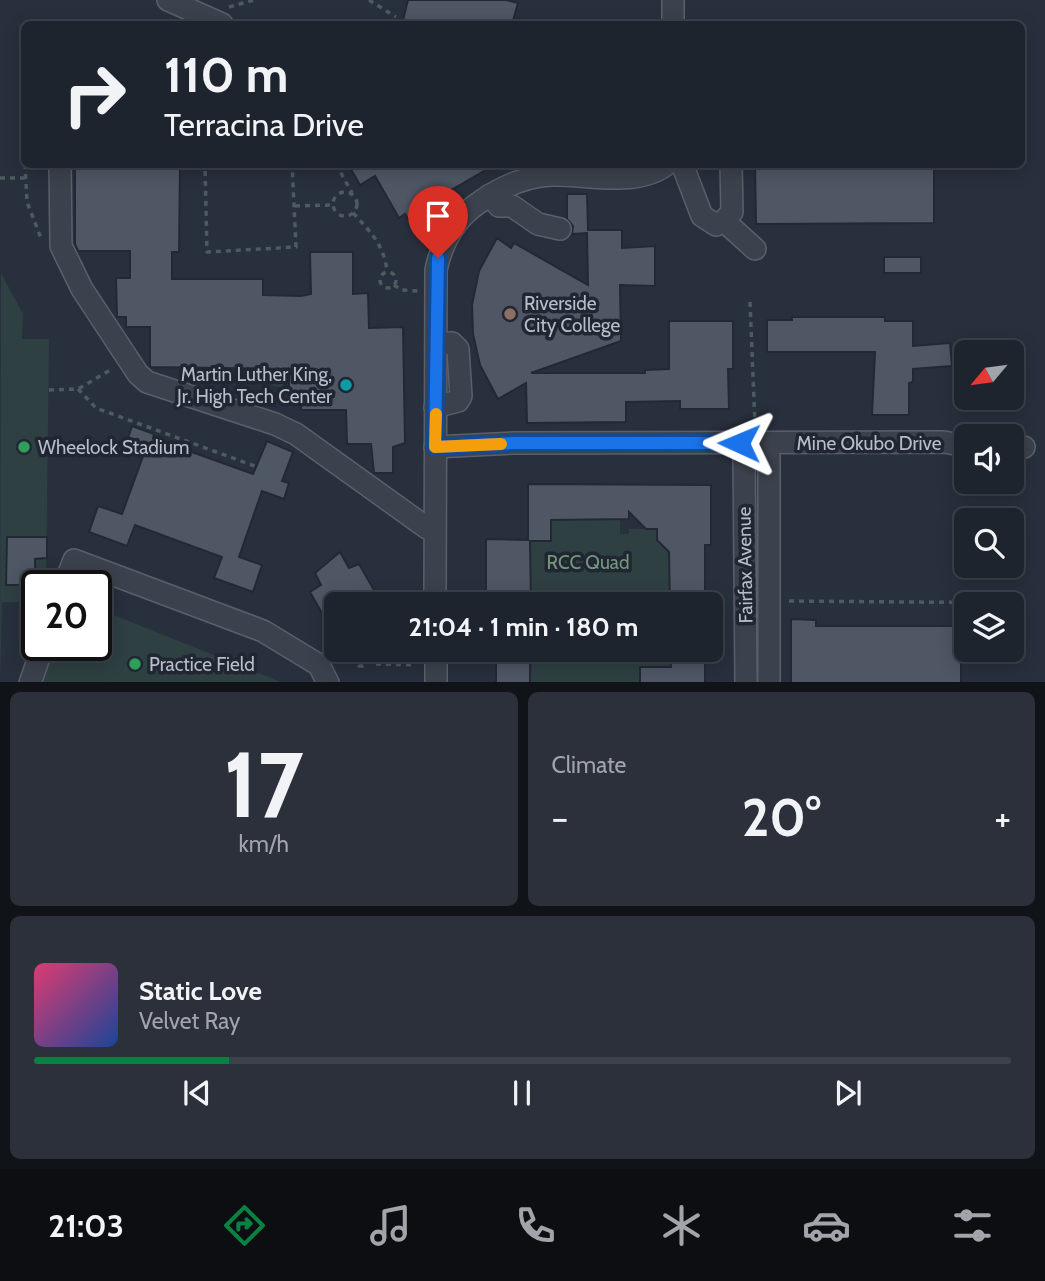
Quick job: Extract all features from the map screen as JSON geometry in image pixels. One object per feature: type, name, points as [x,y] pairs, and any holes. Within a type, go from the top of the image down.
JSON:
[{"type":"lane","points":[[168,0],[222,17]]},
{"type":"lane","points":[[673,0],[673,21]]},
{"type":"lane","points":[[60,168],[61,246],[82,289],[129,360],[147,382],[275,424],[296,434],[427,528],[435,528]]},
{"type":"lane","points":[[435,592],[438,258],[458,220],[490,195],[539,170],[639,177],[658,168]]},
{"type":"lane","points":[[684,168],[702,216],[716,225],[732,212],[731,168]]},
{"type":"lane","points":[[512,206],[517,197],[513,184]]},
{"type":"lane","points":[[490,195],[499,206],[512,206],[538,225],[560,229]]},
{"type":"lane","points":[[724,221],[755,249]]},
{"type":"lane","name":"Mine Okubo Drive","points":[[435,447],[539,443],[954,444]]},
{"type":"lane","name":"Fairfax Avenue","points":[[746,682],[744,455],[755,444],[769,456],[769,682]]},
{"type":"lane","points":[[70,570],[74,560],[101,570]]},
{"type":"lane","points":[[112,574],[263,631],[319,666],[328,682]]},
{"type":"lane","points":[[745,606],[770,601]]},
{"type":"lane","points":[[30,682],[38,661]]},
{"type":"lane","points":[[430,662],[436,682]]},
{"type":"path","points":[[222,17],[254,0]]},
{"type":"path","points":[[369,0],[396,17]]},
{"type":"path","points":[[205,168],[207,252],[296,247],[292,168]]},
{"type":"path","points":[[333,205],[340,215],[352,213],[357,205],[338,168]]},
{"type":"path","points":[[0,178],[25,178]]},
{"type":"path","points":[[333,205],[341,192],[353,194]]},
{"type":"path","points":[[295,206],[333,205]]},
{"type":"path","points":[[352,213],[376,238],[387,271]]},
{"type":"path","points":[[387,271],[394,275],[394,285]]},
{"type":"path","points":[[387,271],[380,275],[380,283],[386,288],[394,285]]},
{"type":"path","points":[[394,285],[401,290],[419,291]]},
{"type":"path","points":[[750,302],[755,444]]},
{"type":"path","points":[[49,390],[78,389],[129,360]]},
{"type":"path","points":[[78,389],[96,408],[282,476]]},
{"type":"path","points":[[770,601],[1025,603]]},
{"type":"green space","name":"Wheelock Stadium","points":[[1,273],[23,314],[22,339],[49,339],[46,570],[21,570],[21,602],[2,602],[0,682]]},
{"type":"green space","points":[[264,366],[284,370],[283,388],[256,381]]},
{"type":"green space","name":"RCC Quad","points":[[620,519],[620,534],[629,534],[629,529],[657,529],[657,540],[669,548],[670,592],[531,592],[530,541],[551,541],[551,520]]},
{"type":"green space","name":"Practice Field","points":[[112,614],[281,682],[40,682],[48,661],[112,661]]},
{"type":"green space","points":[[532,662],[671,662],[671,667],[640,667],[640,682],[530,682]]},
{"type":"building","points":[[408,0],[506,0],[518,3],[513,21],[403,21]]},
{"type":"building","points":[[75,168],[180,168],[179,252],[172,252],[172,279],[263,279],[263,295],[301,296],[311,294],[310,252],[353,252],[353,294],[368,293],[369,328],[403,327],[405,443],[393,447],[393,473],[374,473],[371,444],[347,444],[346,410],[301,410],[301,394],[289,394],[289,369],[150,367],[150,327],[126,327],[126,317],[117,317],[116,278],[130,278],[130,251],[78,251],[75,244]]},
{"type":"building","points":[[350,168],[489,168],[446,193],[454,207],[415,231],[405,214],[399,218],[375,176],[360,185]]},
{"type":"building","points":[[755,168],[934,168],[934,223],[756,224]]},
{"type":"building","points":[[567,194],[587,194],[588,230],[622,230],[622,248],[655,246],[655,286],[620,285],[621,341],[531,373],[645,373],[645,370],[669,369],[669,321],[733,321],[733,369],[728,369],[729,409],[680,409],[680,401],[626,402],[626,422],[527,423],[526,383],[498,399],[480,365],[473,334],[472,305],[479,271],[497,238],[511,248],[514,243],[588,285],[587,233],[572,234],[573,226],[567,219]]},
{"type":"building","points":[[884,257],[921,257],[921,273],[884,273]]},
{"type":"building","points":[[792,317],[885,317],[885,321],[913,321],[913,346],[950,343],[952,366],[913,369],[913,382],[909,383],[909,415],[872,415],[875,352],[767,352],[767,320],[792,320]]},
{"type":"building","points":[[132,426],[154,434],[153,438],[253,474],[267,441],[293,452],[282,481],[289,483],[284,499],[262,491],[239,557],[262,565],[253,592],[214,578],[222,557],[135,525],[127,546],[89,532],[98,506],[122,514],[146,448],[127,441]]},
{"type":"building","points":[[528,484],[711,485],[711,545],[705,545],[705,592],[670,592],[669,552],[657,540],[657,529],[646,529],[629,512],[629,519],[551,520],[551,541],[530,541],[531,592],[486,592],[486,539],[528,540]]},
{"type":"building","points":[[7,537],[47,537],[47,558],[35,559],[35,570],[21,570],[21,585],[6,585]]},
{"type":"building","points":[[340,552],[349,568],[359,564],[375,592],[324,592],[324,617],[310,592],[321,585],[315,573]]},
{"type":"building","points":[[791,619],[816,620],[816,626],[954,626],[954,662],[961,662],[961,682],[791,682]]},
{"type":"building","points":[[496,662],[530,662],[530,682],[496,682]]},
{"type":"building","points":[[671,662],[705,662],[705,682],[640,682],[640,667],[671,667]]},
{"type":"slow traffic","points":[[436,414],[435,447],[468,448],[501,444]]},
{"type":"place","name":"Riverside City College","points":[[510,314]]},
{"type":"place","name":"Martin Luther King, Jr. High Tech Center","points":[[346,385]]},
{"type":"place","name":"Wheelock Stadium","points":[[24,447]]},
{"type":"place","name":"Practice Field","points":[[135,664]]},
{"type":"route","points":[[438,258],[435,447],[468,448],[513,443],[739,443]]}]
